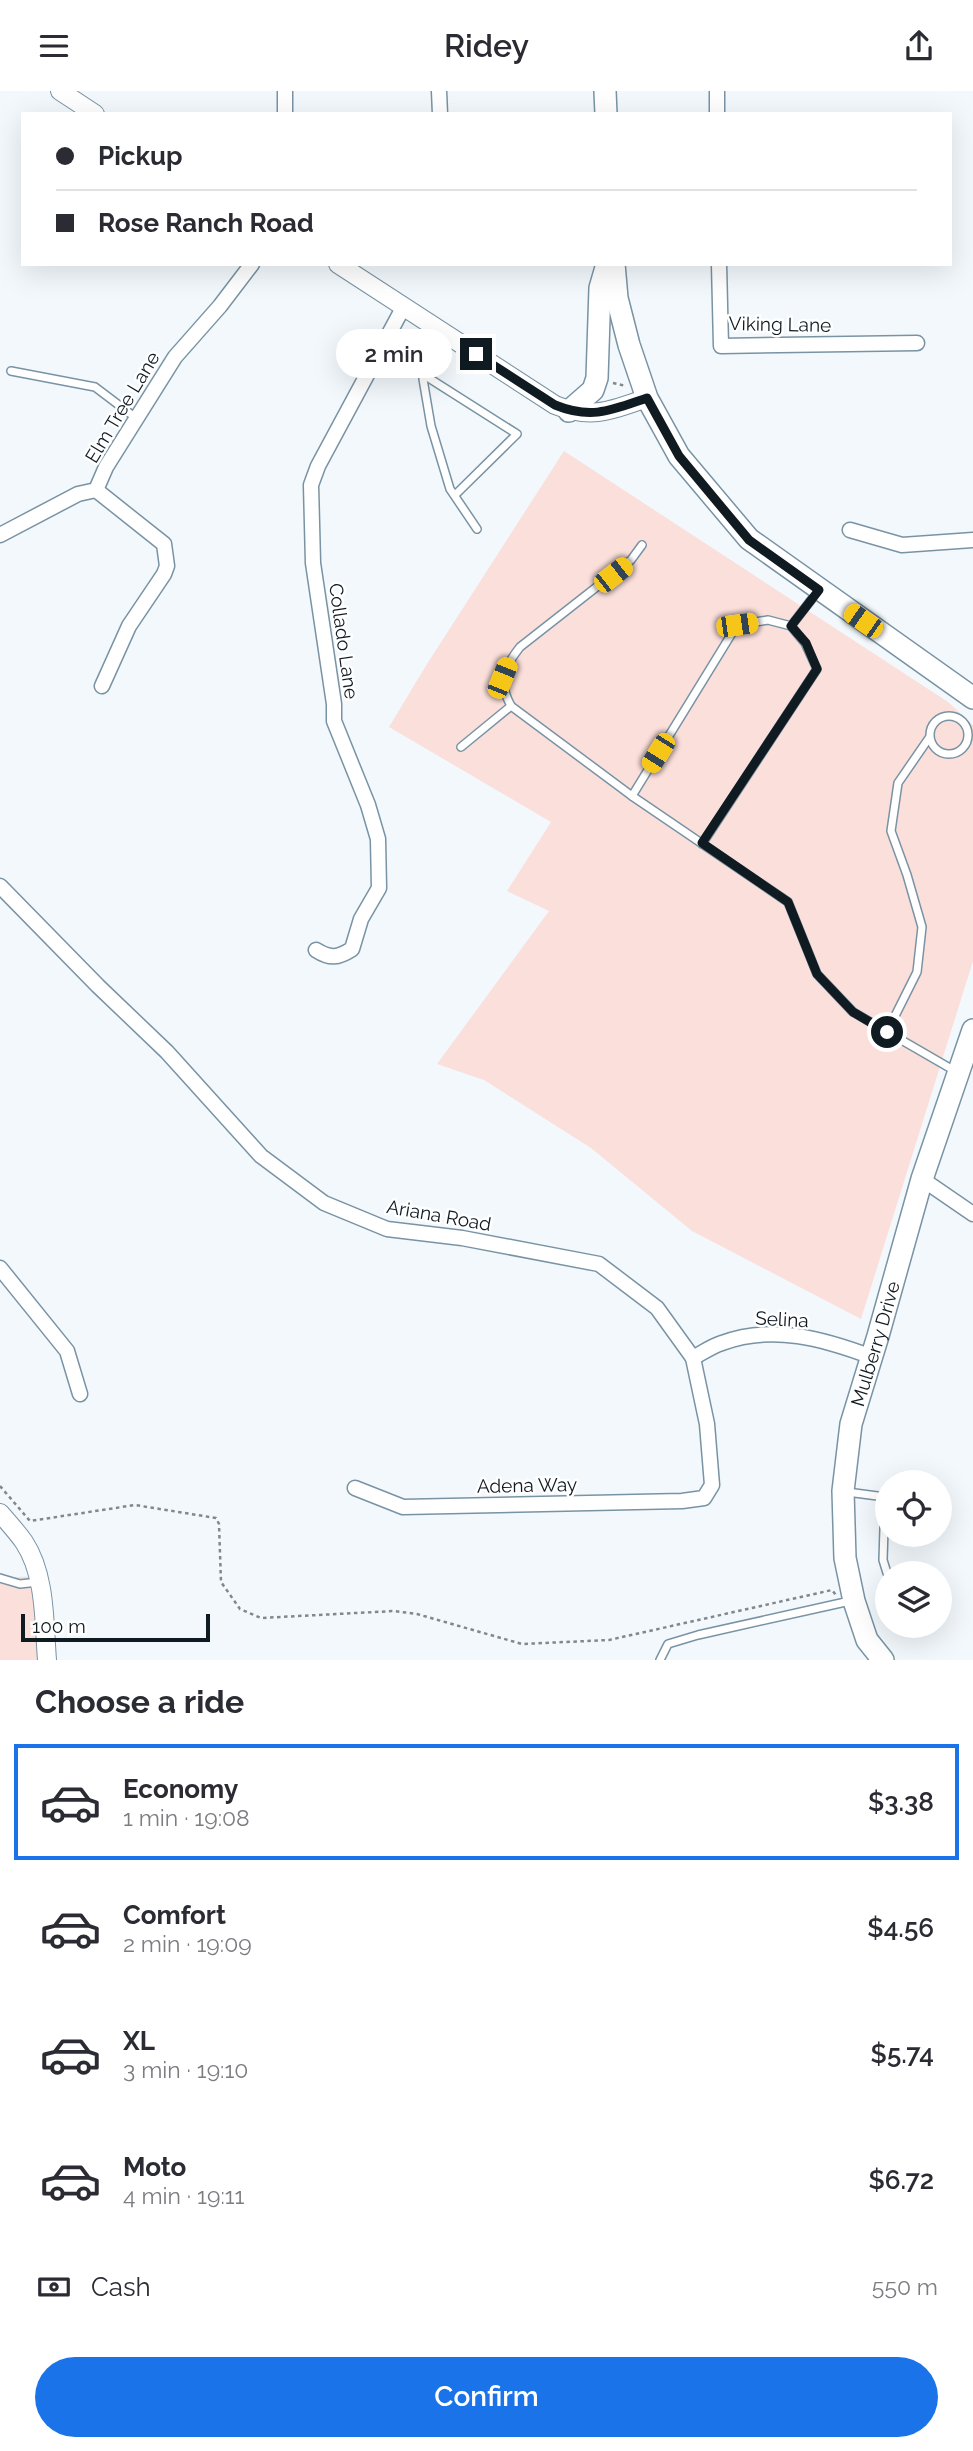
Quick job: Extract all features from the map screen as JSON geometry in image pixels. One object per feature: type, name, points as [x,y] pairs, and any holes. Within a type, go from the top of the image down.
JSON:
[{"type":"main road","points":[[605,91],[606,112]]},
{"type":"main road","points":[[569,411],[593,390],[597,378],[600,288],[606,266]]},
{"type":"main road","points":[[614,266],[617,298],[647,398],[679,456],[749,540],[973,698]]},
{"type":"main road","name":"Mulberry Drive","points":[[883,1660],[867,1640],[848,1602],[843,1491],[851,1424],[922,1179],[973,1030]]},
{"type":"street","points":[[60,91],[92,112]]},
{"type":"street","points":[[285,91],[285,112]]},
{"type":"street","points":[[439,91],[440,112]]},
{"type":"street","points":[[717,91],[717,112]]},
{"type":"street","name":"Elm Tree Lane","points":[[0,535],[78,493],[96,490],[106,467],[175,357],[250,266]]},
{"type":"street","points":[[341,266],[555,405],[569,411],[603,413],[647,398]]},
{"type":"street","name":"Viking Lane","points":[[719,266],[721,346],[917,343]]},
{"type":"street","name":"Collado Lane","points":[[316,950],[325,956],[338,957],[352,949],[361,919],[379,888],[378,839],[368,806],[334,721],[334,704],[313,563],[312,485],[318,466],[404,306]]},
{"type":"street","points":[[96,490],[164,544],[167,566],[129,626],[102,686]]},
{"type":"street","points":[[850,530],[902,545],[973,540]]},
{"type":"street","name":"Ariana Road","points":[[0,886],[167,1052],[261,1156],[324,1203],[387,1229],[462,1238],[598,1264],[657,1308],[693,1358],[707,1424],[712,1485],[704,1498]]},
{"type":"street","points":[[922,1179],[973,1214]]},
{"type":"street","points":[[0,1268],[67,1351],[80,1394]]},
{"type":"street","name":"Selina","points":[[693,1358],[721,1343],[769,1334],[804,1336],[872,1357]]},
{"type":"street","name":"Adena Way","points":[[355,1488],[403,1507],[682,1501],[704,1498]]},
{"type":"street","points":[[0,1513],[25,1543],[34,1562],[43,1608],[47,1660]]},
{"type":"lane","points":[[437,328],[427,345],[424,376],[436,444],[450,489],[477,529]]},
{"type":"lane","points":[[11,371],[95,387],[136,419]]},
{"type":"lane","points":[[424,376],[517,434],[455,495]]},
{"type":"lane","points":[[642,545],[631,560],[520,647],[509,661],[502,678],[505,695],[511,706],[632,796],[788,902],[817,974],[853,1012],[958,1073]]},
{"type":"lane","points":[[791,626],[819,590]]},
{"type":"lane","points":[[632,796],[737,625],[768,620],[791,626],[806,643],[817,669],[702,843]]},
{"type":"lane","points":[[461,747],[511,706]]},
{"type":"lane","points":[[887,1032],[917,972],[922,927],[891,831],[898,783],[929,738],[931,726],[935,721],[952,716],[962,721],[968,731],[967,743],[953,754],[941,753],[929,738]]},
{"type":"lane","points":[[843,1491],[886,1497],[883,1561]]},
{"type":"lane","points":[[0,1578],[20,1584],[38,1582]]},
{"type":"lane","points":[[660,1660],[668,1644],[848,1602]]},
{"type":"path","points":[[610,384],[626,386]]},
{"type":"path","points":[[0,1486],[30,1521],[135,1505],[216,1518],[219,1524],[221,1582],[240,1609],[261,1618],[394,1611],[418,1614],[522,1644],[609,1640],[832,1590],[848,1602]]},
{"type":"shaded area","points":[[564,451],[948,702],[973,725],[973,961],[861,1319],[692,1231],[591,1148],[484,1080],[437,1064],[549,911],[507,891],[551,822],[389,727]]},
{"type":"shaded area","points":[[38,1576],[44,1660],[0,1660],[0,1578]]},
{"type":"route","points":[[476,354],[555,405],[569,411],[603,413],[647,398],[679,456],[749,540],[819,590],[791,626],[806,643],[817,669],[702,843],[788,902],[817,974],[853,1012],[887,1032]]}]
